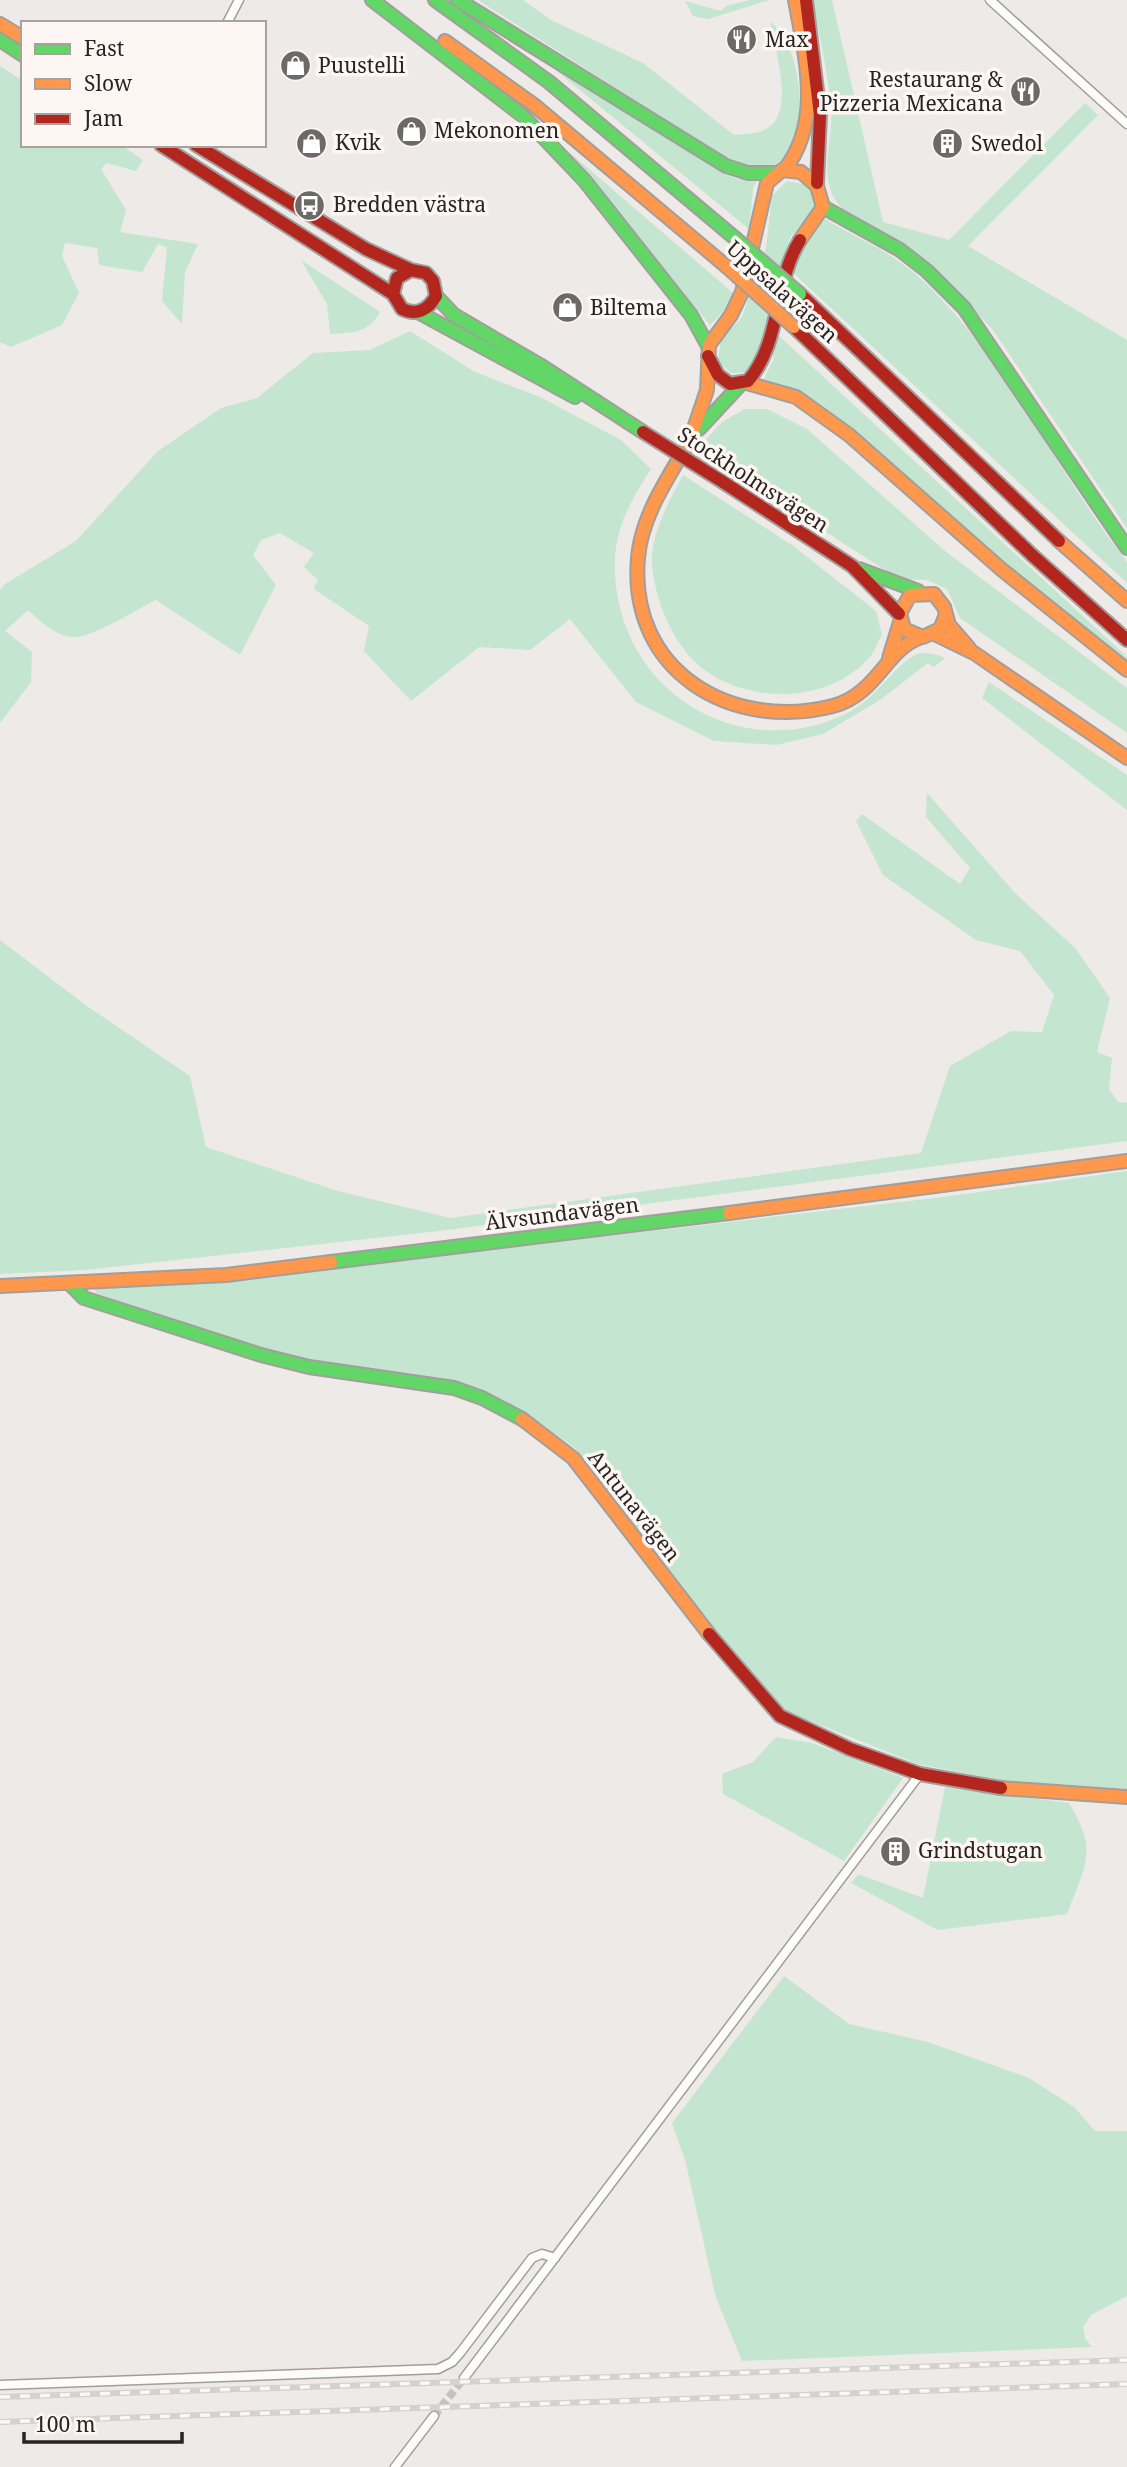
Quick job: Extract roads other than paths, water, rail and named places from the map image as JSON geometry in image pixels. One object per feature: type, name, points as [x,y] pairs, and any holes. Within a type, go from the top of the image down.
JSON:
[{"type":"main road","points":[[372,0],[490,88],[523,116],[591,189],[691,315],[716,373],[728,383],[796,397],[849,435],[1001,569],[1127,670]]},
{"type":"main road","name":"Uppsalavägen","points":[[389,0],[534,105],[726,266],[794,327],[1031,555],[1127,640]]},
{"type":"main road","name":"Uppsalavägen","points":[[435,0],[549,82],[736,239],[800,295],[1049,533],[1127,601]]},
{"type":"main road","points":[[458,0],[726,166],[748,173],[801,172],[817,183]]},
{"type":"main road","points":[[795,0],[804,57],[807,123],[800,145],[764,190],[759,233],[737,304],[708,351],[708,383],[702,409],[688,443],[644,524],[637,561],[638,600],[649,633],[666,662],[691,686],[720,703],[753,712],[783,714],[836,706],[864,691],[886,669],[905,643],[935,634],[944,623],[946,615]]},
{"type":"main road","points":[[806,0],[820,115],[816,153],[817,183],[823,207],[900,250],[927,271],[964,308],[1127,548]]},
{"type":"main road","points":[[0,24],[21,37]]},
{"type":"main road","points":[[0,40],[21,54]]},
{"type":"main road","name":"Stockholmsvägen","points":[[164,147],[393,294],[402,309],[418,312],[638,430]]},
{"type":"main road","name":"Stockholmsvägen","points":[[199,147],[366,249],[430,276],[436,296],[454,315],[543,367],[852,566],[918,591]]},
{"type":"main road","points":[[688,443],[743,384],[759,371],[767,355],[779,293],[790,258],[799,240],[823,207]]},
{"type":"main road","points":[[393,294],[397,278],[411,270]]},
{"type":"main road","points":[[418,312],[429,307],[436,296]]},
{"type":"main road","name":"Stockholmsvägen","points":[[852,566],[899,618]]},
{"type":"main road","points":[[886,669],[905,599],[918,591],[926,591],[940,599],[950,625],[974,653]]},
{"type":"main road","points":[[899,618],[904,629],[919,638]]},
{"type":"main road","points":[[935,634],[974,653],[1127,758]]},
{"type":"main road","name":"Älvsundavägen","points":[[0,1286],[240,1273],[936,1188],[1127,1161]]},
{"type":"main road","name":"Antunavägen","points":[[70,1284],[84,1298],[261,1355],[309,1367],[454,1388],[522,1419],[573,1458],[728,1659],[780,1716],[839,1744],[920,1774],[995,1788],[1127,1797]]},
{"type":"street","points":[[229,21],[239,0]]},
{"type":"street","points":[[990,0],[1127,124]]},
{"type":"street","points":[[464,2378],[920,1774]]},
{"type":"street","points":[[0,2385],[438,2370],[452,2362],[460,2353],[532,2258],[542,2254],[555,2258]]},
{"type":"street","points":[[395,2467],[434,2416]]},
{"type":"tunnel","points":[[434,2416],[464,2378]]},
{"type":"railway","points":[[0,2397],[1127,2360]]},
{"type":"railway","points":[[0,2422],[1127,2384]]},
{"type":"place","name":"Max","points":[[742,40]]},
{"type":"place","name":"Puustelli","points":[[295,66]]},
{"type":"place","name":"Restaurang & Pizzeria Mexicana","points":[[1026,92]]},
{"type":"place","name":"Mekonomen","points":[[411,131]]},
{"type":"place","name":"Kvik","points":[[312,143]]},
{"type":"place","name":"Swedol","points":[[948,144]]},
{"type":"place","name":"Bredden västra","points":[[310,205]]},
{"type":"place","name":"Biltema","points":[[567,308]]},
{"type":"place","name":"Grindstugan","points":[[895,1851]]}]
